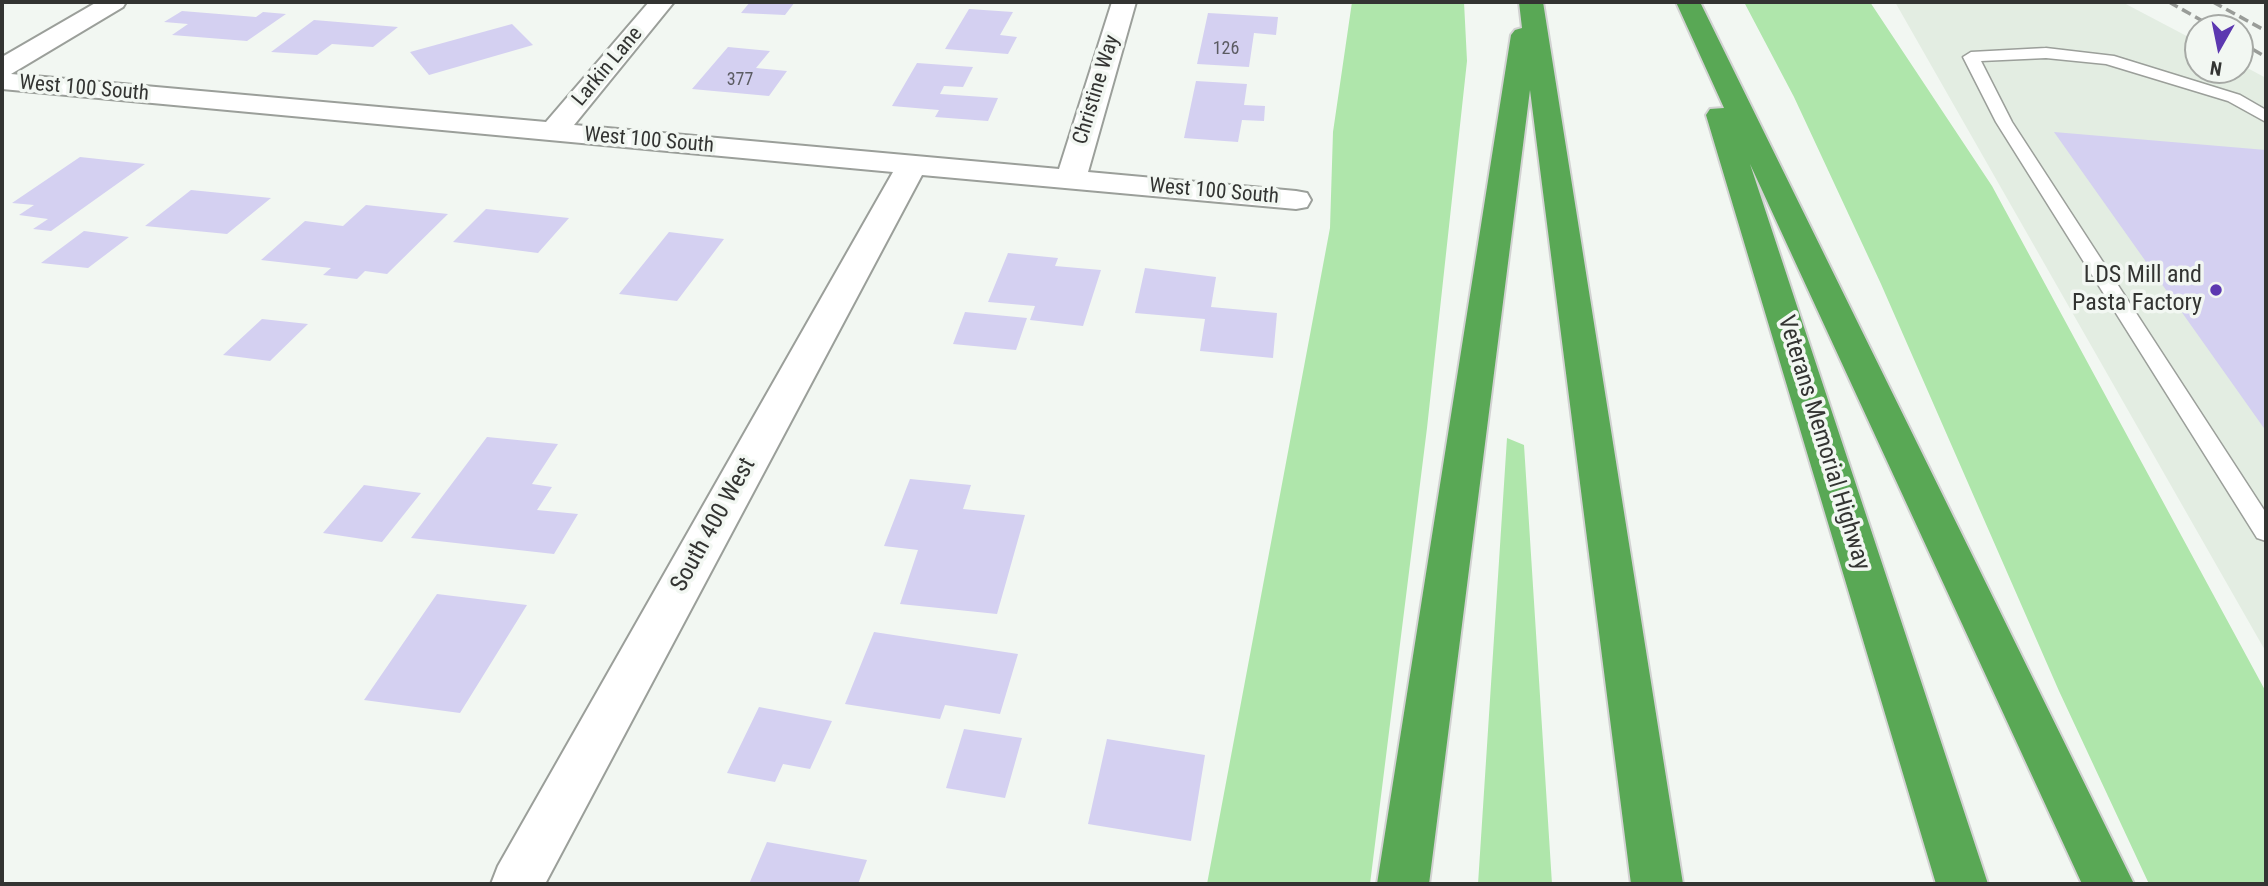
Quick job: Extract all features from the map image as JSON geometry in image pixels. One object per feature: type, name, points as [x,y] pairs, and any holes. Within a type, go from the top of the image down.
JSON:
[{"type":"highway","points":[[1403,884],[1530,2]]},
{"type":"highway","points":[[1530,2],[1657,884]]},
{"type":"highway","points":[[1686,2],[2108,884]]},
{"type":"highway","name":"Veterans Memorial Highway","points":[[1686,2],[1962,884]]},
{"type":"street","points":[[2,68],[114,2]]},
{"type":"street","name":"Larkin Lane","points":[[554,132],[662,2]]},
{"type":"street","name":"Christine Way","points":[[1071,179],[1124,2]]},
{"type":"street","name":"West 100 South","points":[[2,81],[1296,200]]},
{"type":"street","name":"South 400 West","points":[[517,884],[912,165]]},
{"type":"lane","points":[[2266,117],[2234,98],[2108,59],[2046,52],[1971,57],[2004,122],[2266,532]]},
{"type":"shaded area","points":[[1895,2],[2122,2],[2184,35],[2184,84],[2254,84],[2254,72],[2266,78],[2266,652]]},
{"type":"green space","points":[[1352,2],[1464,2],[1467,61],[1427,428],[1370,884],[1207,884],[1330,228],[1333,132]]},
{"type":"green space","points":[[1744,2],[1870,2],[1992,186],[2266,692],[2266,884],[2149,884],[2059,691],[1881,284],[1794,97]]},
{"type":"green space","points":[[1507,438],[1524,445],[1552,884],[1478,884]]},
{"type":"building","points":[[750,2],[795,2],[785,15],[741,13]]},
{"type":"building","points":[[969,9],[1013,12],[1000,35],[1017,37],[1008,54],[945,49]]},
{"type":"building","points":[[182,11],[256,17],[263,12],[286,14],[247,41],[172,35],[188,24],[164,22]]},
{"type":"building","points":[[1208,13],[1278,17],[1276,35],[1254,33],[1249,67],[1197,64]]},
{"type":"building","points":[[314,20],[398,27],[373,47],[332,44],[317,55],[271,52]]},
{"type":"building","points":[[512,24],[533,45],[429,75],[410,52]]},
{"type":"building","points":[[728,47],[770,51],[756,68],[787,71],[769,96],[692,89]]},
{"type":"building","points":[[917,63],[973,67],[963,87],[944,86],[940,94],[998,98],[988,121],[935,117],[939,110],[892,106]]},
{"type":"building","points":[[1196,81],[1247,84],[1244,105],[1265,106],[1264,121],[1242,120],[1238,142],[1184,138]]},
{"type":"building","name":"LDS Mill and Pasta Factory","points":[[2054,132],[2266,150],[2266,431]]},
{"type":"building","points":[[80,157],[145,164],[51,231],[33,229],[48,219],[19,215],[34,205],[12,203]]},
{"type":"building","points":[[191,190],[271,198],[227,234],[145,226]]},
{"type":"building","points":[[366,205],[448,214],[387,274],[365,271],[357,279],[323,275],[331,268],[261,260],[305,221],[343,226]]},
{"type":"building","points":[[486,209],[569,218],[538,253],[453,242]]},
{"type":"building","points":[[84,231],[129,237],[88,268],[41,263]]},
{"type":"building","points":[[669,232],[724,239],[677,301],[619,294]]},
{"type":"building","points":[[1008,253],[1058,258],[1055,266],[1101,270],[1083,326],[1030,320],[1035,306],[988,302]]},
{"type":"building","points":[[1145,268],[1216,277],[1211,307],[1277,313],[1273,358],[1200,351],[1205,319],[1135,313]]},
{"type":"building","points":[[965,312],[1027,318],[1016,350],[953,344]]},
{"type":"building","points":[[262,319],[308,324],[270,361],[223,355]]},
{"type":"building","points":[[487,437],[558,444],[532,484],[552,487],[537,510],[578,514],[554,554],[411,538]]},
{"type":"building","points":[[910,479],[971,485],[963,509],[1025,515],[997,614],[900,604],[918,550],[884,546]]},
{"type":"building","points":[[364,485],[421,493],[382,542],[323,533]]},
{"type":"building","points":[[437,594],[527,605],[460,713],[364,700]]},
{"type":"building","points":[[874,632],[1018,654],[1000,714],[945,705],[940,719],[845,704]]},
{"type":"building","points":[[759,707],[832,721],[810,769],[783,764],[775,782],[727,773]]},
{"type":"building","points":[[964,729],[1022,738],[1005,798],[946,788]]},
{"type":"building","points":[[1107,739],[1205,755],[1191,841],[1088,824]]},
{"type":"building","points":[[767,842],[867,860],[858,884],[749,884]]},
{"type":"railway","points":[[2169,2],[2190,14]]},
{"type":"railway","points":[[2213,2],[2266,31]]},
{"type":"railway","points":[[2254,50],[2266,57]]},
{"type":"place","name":"LDS Mill and Pasta Factory","points":[[2216,290]]}]
